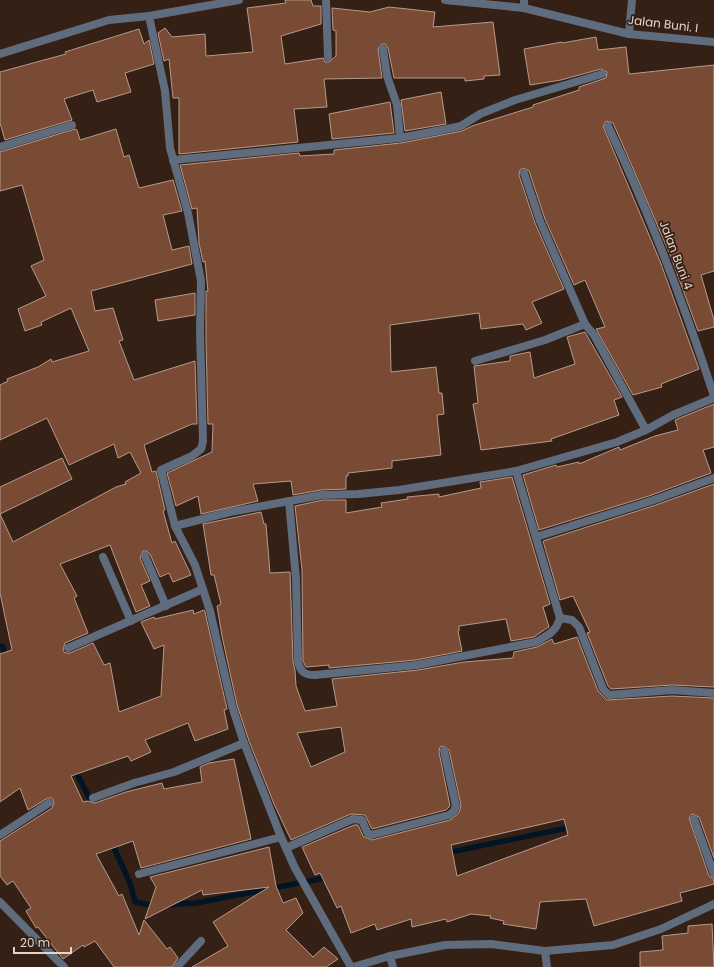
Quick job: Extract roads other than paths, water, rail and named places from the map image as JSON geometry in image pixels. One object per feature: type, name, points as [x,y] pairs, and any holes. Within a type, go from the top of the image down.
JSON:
[{"type":"street","points":[[0,54],[108,20],[149,16],[239,0]]},
{"type":"street","points":[[326,0],[328,57]]},
{"type":"street","name":"Jalan Buni. I","points":[[445,0],[524,4],[629,34],[714,42]]},
{"type":"street","points":[[629,34],[632,0]]},
{"type":"street","points":[[149,16],[165,91],[170,148],[188,213],[201,281],[200,331],[203,441],[201,449],[192,456],[161,470],[175,526],[195,565],[203,589],[244,743],[281,837],[295,868],[352,967],[390,956],[445,945],[491,944],[545,951],[613,945],[661,929],[714,904]]},
{"type":"street","points":[[383,49],[386,76],[397,105],[400,138]]},
{"type":"street","points":[[174,160],[400,138],[461,126],[480,114],[515,100],[602,74]]},
{"type":"street","points":[[0,147],[72,125]]},
{"type":"street","name":"Jalan Buni 4","points":[[608,126],[632,178],[669,267],[714,397]]},
{"type":"street","points":[[524,173],[540,221],[585,324],[594,335],[646,430]]},
{"type":"street","points":[[475,361],[538,342],[585,324]]},
{"type":"street","points":[[175,526],[322,495],[358,494],[399,490],[516,471],[598,448],[646,430],[673,414],[714,397]]},
{"type":"street","points":[[289,501],[296,579],[298,662],[301,670],[306,675],[417,665],[536,642],[557,627],[560,618],[516,471]]},
{"type":"street","points":[[536,537],[651,501],[714,478]]},
{"type":"street","points":[[145,556],[166,606]]},
{"type":"street","points":[[103,557],[131,621]]},
{"type":"street","points":[[68,648],[203,589]]},
{"type":"street","points":[[560,618],[572,620],[579,626],[603,689],[609,695],[672,690],[714,693]]},
{"type":"street","points":[[92,798],[134,783],[174,772],[244,743]]},
{"type":"street","points":[[286,848],[353,819],[362,820],[367,832],[371,835],[449,815],[454,812],[456,806],[444,751]]},
{"type":"street","points":[[0,835],[49,802]]},
{"type":"street","points":[[694,819],[714,874]]},
{"type":"street","points":[[139,874],[281,837]]},
{"type":"street","points":[[0,902],[64,967]]},
{"type":"street","points":[[177,967],[201,941]]},
{"type":"street","points":[[545,951],[547,967]]},
{"type":"street","points":[[390,956],[393,967]]},
{"type":"waterway","points":[[2,646],[7,658]]},
{"type":"waterway","points":[[74,768],[93,805]]},
{"type":"waterway","points":[[446,853],[572,827]]},
{"type":"waterway","points":[[111,841],[130,883],[135,902],[156,906]]},
{"type":"waterway","points":[[167,905],[196,903],[330,877]]}]
